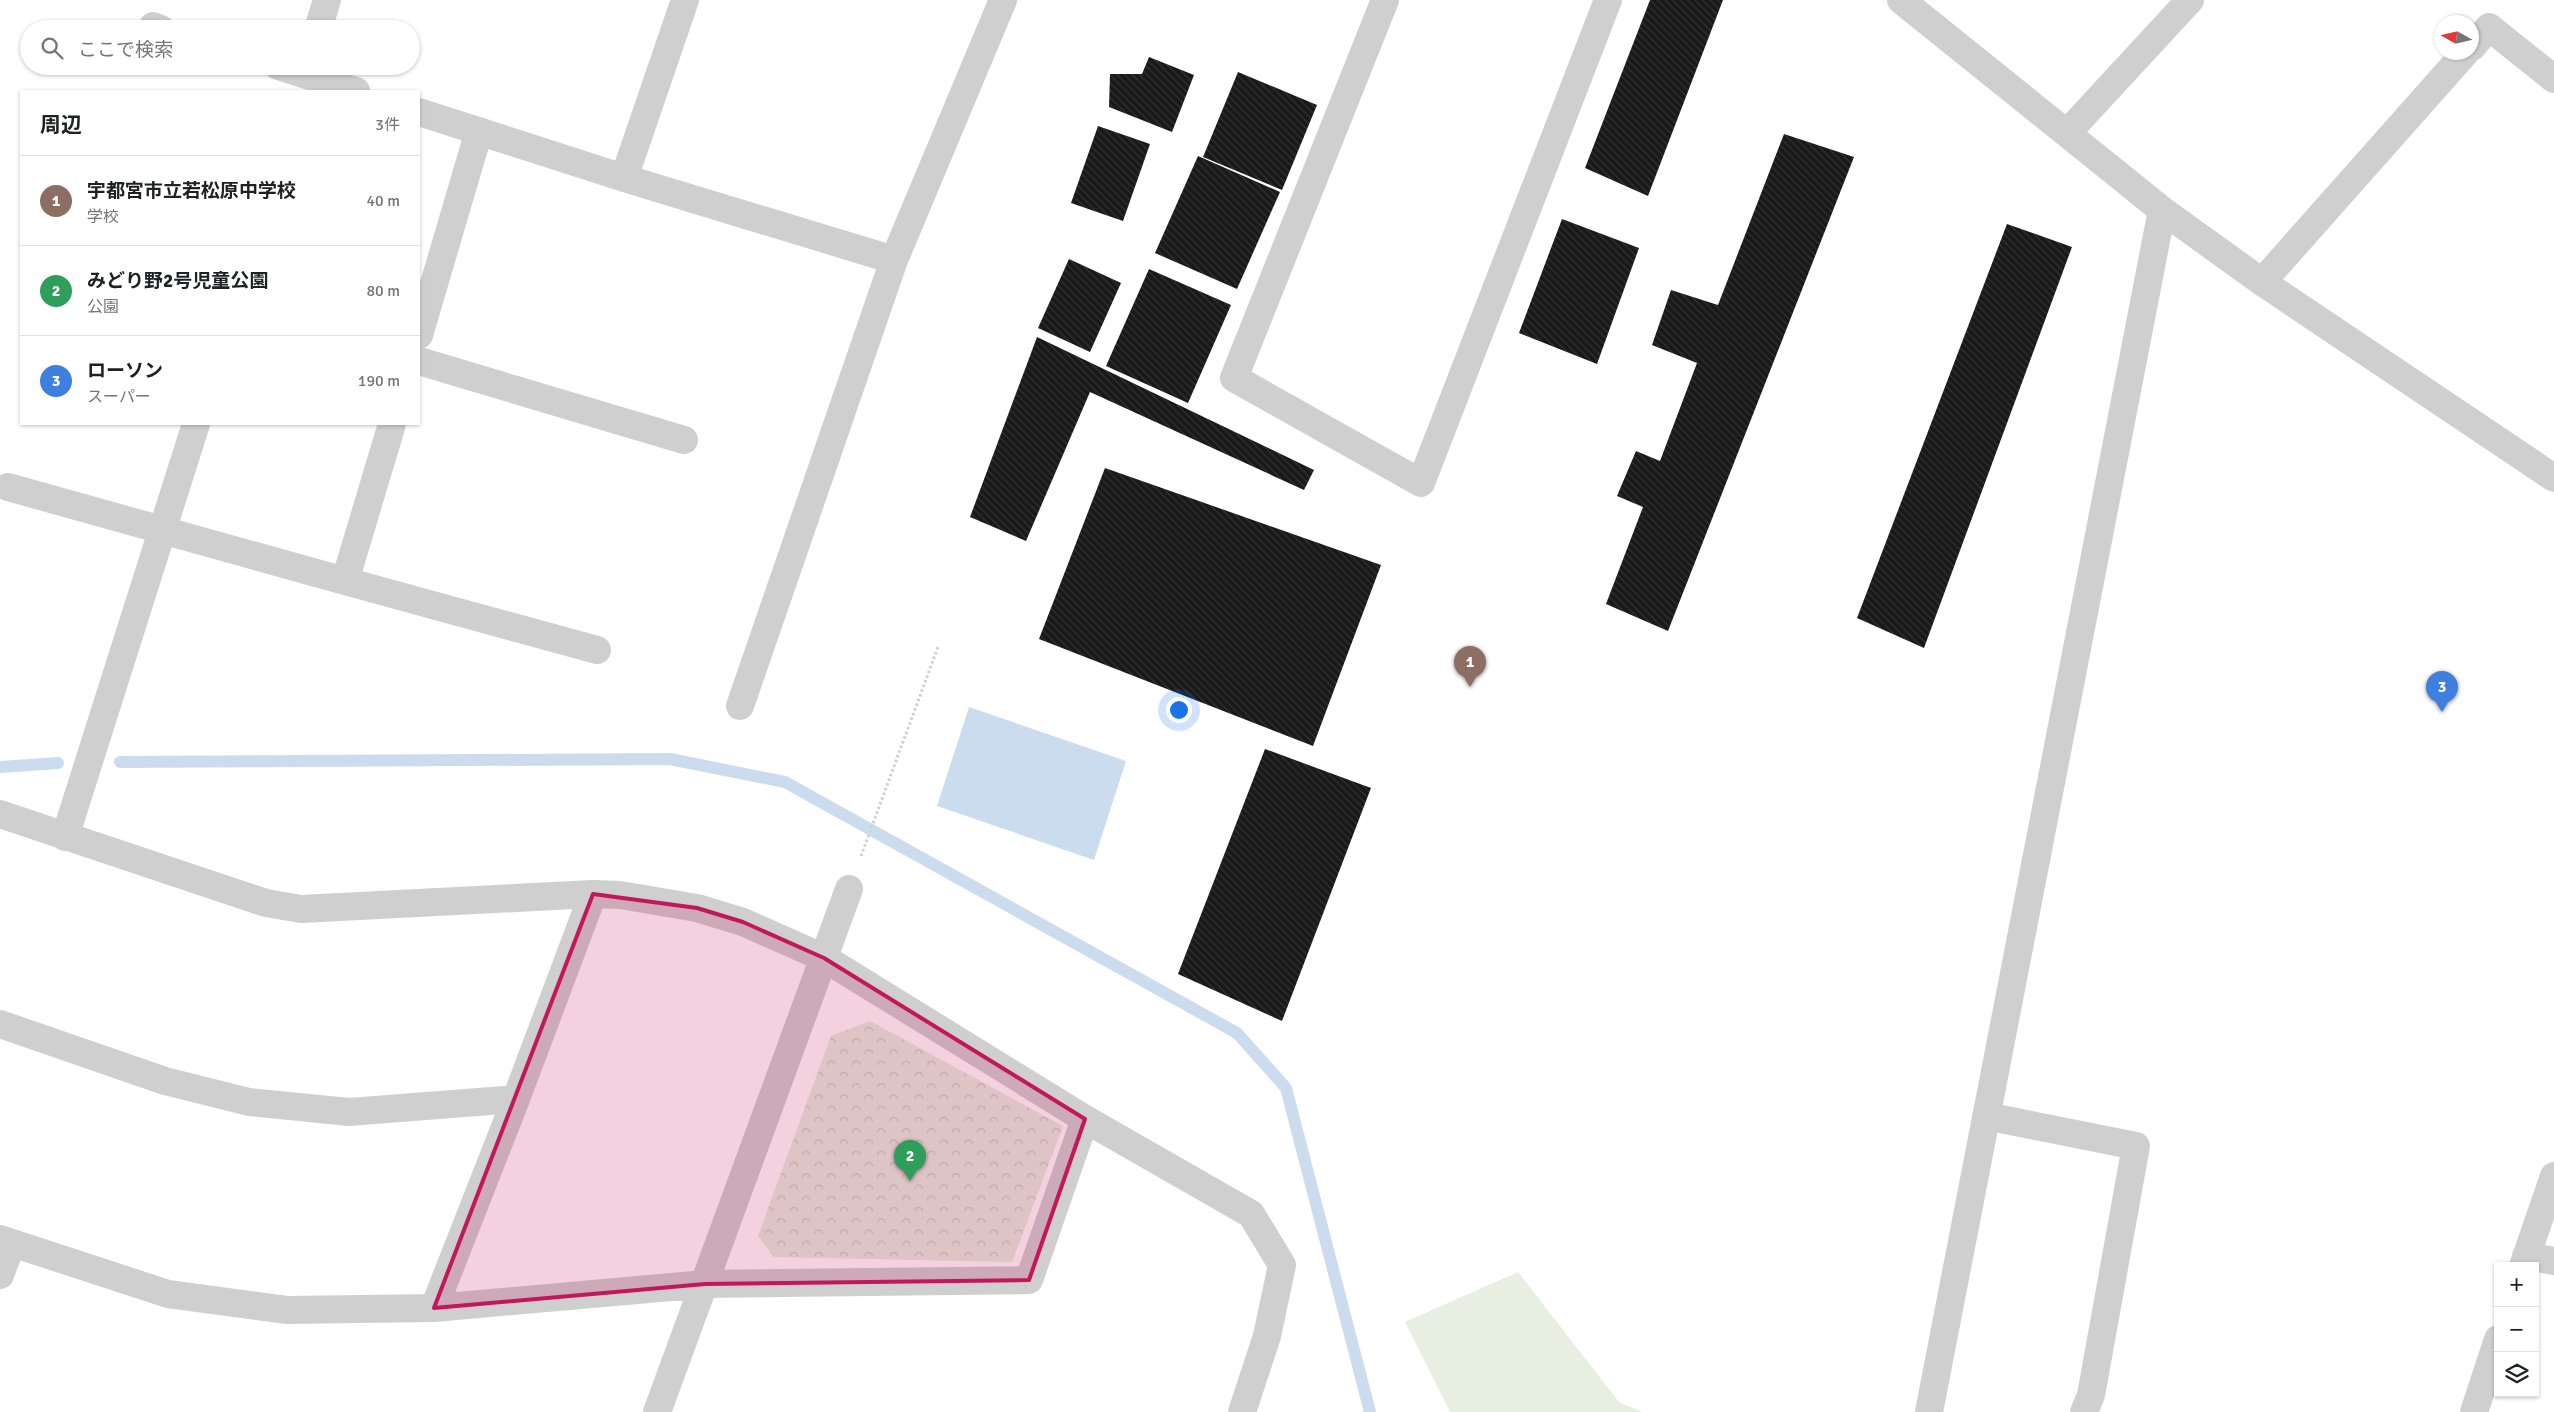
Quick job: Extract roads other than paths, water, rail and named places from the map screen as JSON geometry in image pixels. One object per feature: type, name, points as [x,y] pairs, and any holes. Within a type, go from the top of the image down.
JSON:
[{"type":"street","points":[[321,20],[327,0]]},
{"type":"street","points":[[624,178],[685,0]]},
{"type":"street","points":[[740,706],[894,260],[1004,0]]},
{"type":"street","points":[[1385,0],[1234,378],[1421,483],[1608,0]]},
{"type":"street","points":[[1900,0],[2068,132],[2162,210],[2262,282],[2554,478]]},
{"type":"street","points":[[2068,132],[2190,0]]},
{"type":"street","points":[[2479,39],[2489,27],[2554,79]]},
{"type":"street","points":[[2262,282],[2459,60]]},
{"type":"street","points":[[304,77],[352,90]]},
{"type":"street","points":[[420,112],[624,178],[894,260]]},
{"type":"street","points":[[420,332],[479,131]]},
{"type":"street","points":[[1929,1412],[2162,210]]},
{"type":"street","points":[[420,360],[684,440]]},
{"type":"street","points":[[65,837],[164,531],[196,425]]},
{"type":"street","points":[[345,581],[392,425]]},
{"type":"street","points":[[8,487],[597,650]]},
{"type":"street","points":[[0,814],[266,903],[302,909],[620,894],[697,908],[743,922],[824,958],[1085,1119],[1252,1214],[1282,1265],[1267,1336],[1242,1412]]},
{"type":"street","points":[[657,1412],[849,889]]},
{"type":"street","points":[[434,1308],[516,1099],[593,894]]},
{"type":"street","points":[[0,1024],[165,1081],[250,1102],[349,1112],[516,1099]]},
{"type":"street","points":[[1986,1116],[2136,1146],[2091,1395],[2084,1412]]},
{"type":"street","points":[[0,1275],[6,1241],[168,1294],[288,1310],[434,1308],[705,1284],[1029,1280],[1085,1119]]},
{"type":"street","points":[[2554,1176],[2524,1261],[2554,1261]]},
{"type":"street","points":[[2474,1412],[2494,1352]]},
{"type":"water","points":[[969,707],[1126,761],[1094,860],[937,806]]},
{"type":"waterway","points":[[120,762],[670,759],[785,782],[1237,1033],[1286,1088],[1370,1412]]},
{"type":"waterway","points":[[0,767],[58,763]]},
{"type":"place","name":"宇都宮市立若松原中学校","points":[[1470,687]]},
{"type":"place","name":"ローソン","points":[[2442,712]]},
{"type":"place","name":"みどり野2号児童公園","points":[[910,1181]]}]
